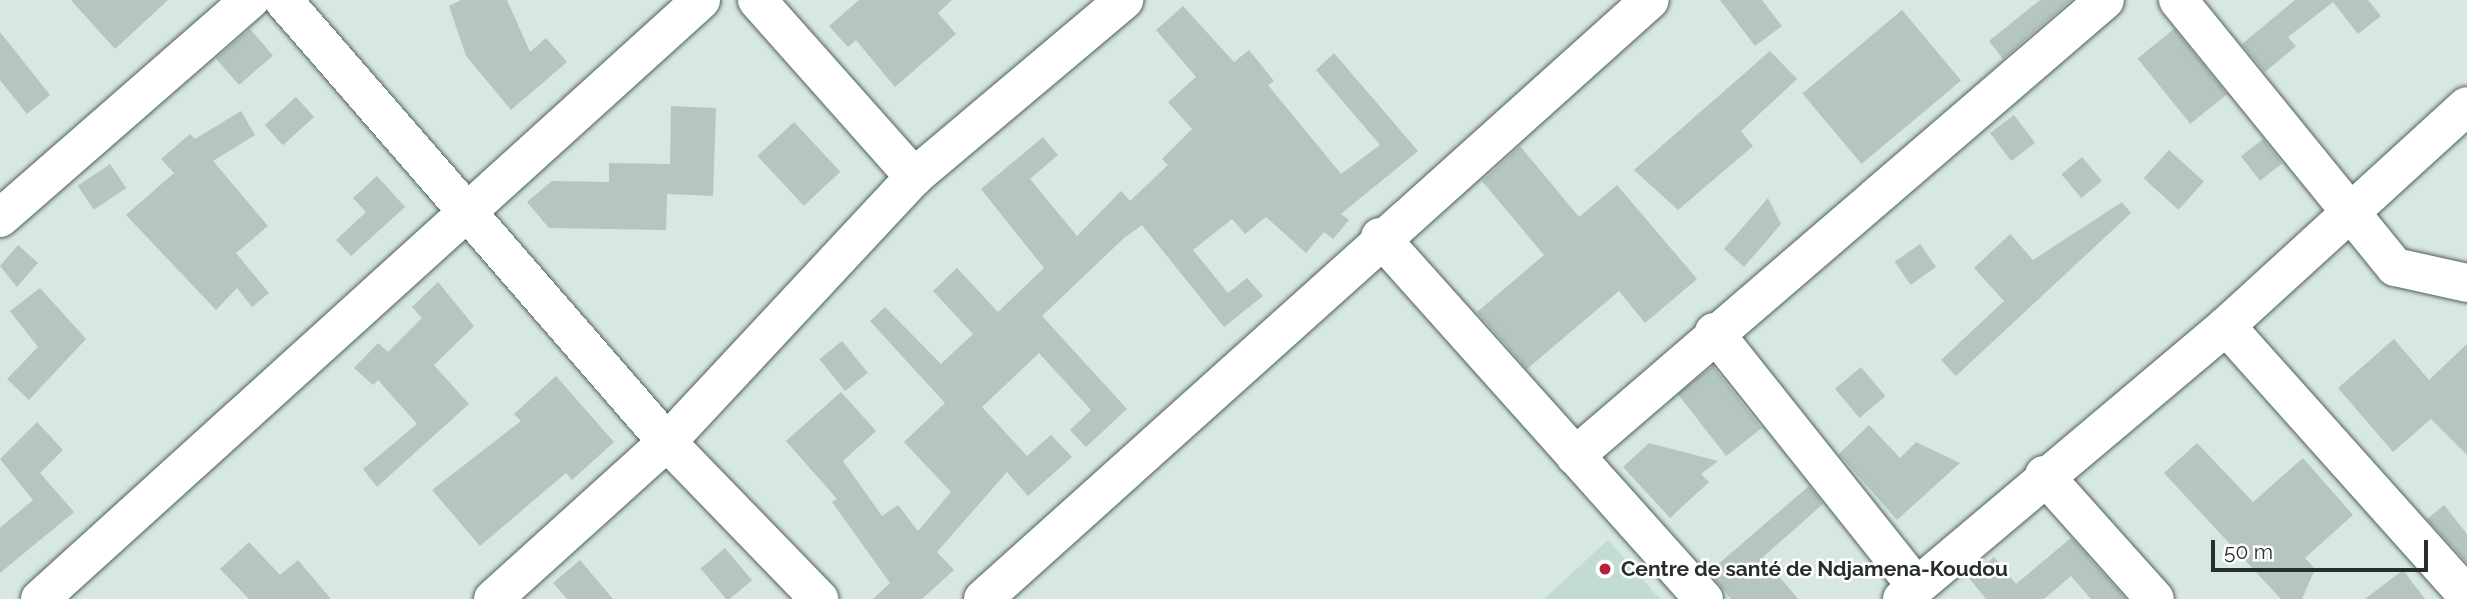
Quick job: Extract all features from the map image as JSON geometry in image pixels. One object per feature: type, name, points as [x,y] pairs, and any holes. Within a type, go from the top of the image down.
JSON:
[{"type":"street","points":[[0,218],[250,0]]},
{"type":"street","points":[[283,0],[667,442],[819,599]]},
{"type":"street","points":[[40,599],[466,209],[701,0]]},
{"type":"street","points":[[757,0],[914,177]]},
{"type":"street","points":[[493,599],[667,442],[914,177],[1124,0]]},
{"type":"street","points":[[983,599],[1380,237],[1650,0]]},
{"type":"street","points":[[1575,456],[1714,332],[2105,0]]},
{"type":"street","points":[[2178,0],[2395,267],[2467,283]]},
{"type":"street","points":[[1714,332],[1909,592],[2044,475],[2226,326],[2467,106]]},
{"type":"street","points":[[1380,237],[1704,599]]},
{"type":"street","points":[[2226,326],[2467,596]]},
{"type":"street","points":[[2044,475],[2155,599]]},
{"type":"shaded area","name":"Centre de santé de Ndjamena-Koudou","points":[[1608,540],[1660,599],[1544,599]]},
{"type":"building","points":[[71,0],[168,0],[115,49]]},
{"type":"building","points":[[461,0],[507,0],[530,52],[546,38],[567,62],[511,110],[466,56],[449,6]]},
{"type":"building","points":[[859,0],[952,0],[938,13],[956,34],[895,87],[856,40],[848,47],[829,26]]},
{"type":"building","points":[[1720,0],[1762,0],[1782,26],[1755,46]]},
{"type":"building","points":[[2040,0],[2071,0],[2003,59],[1989,41]]},
{"type":"building","points":[[2295,0],[2368,0],[2381,16],[2358,34],[2333,2],[2288,37],[2296,46],[2265,72],[2242,44]]},
{"type":"building","points":[[1183,6],[1234,62],[1249,50],[1274,81],[1268,85],[1341,174],[1380,145],[1316,70],[1334,53],[1418,151],[1341,214],[1349,220],[1333,239],[1324,232],[1306,253],[1266,217],[1245,234],[1232,219],[1193,250],[1228,293],[1247,278],[1263,296],[1224,327],[1142,225],[1124,238],[1042,316],[1127,409],[1086,447],[1070,430],[1091,410],[1039,353],[982,407],[1027,456],[1051,435],[1072,457],[1028,496],[1007,472],[937,552],[954,570],[922,599],[873,599],[890,583],[832,502],[837,499],[786,441],[841,392],[876,431],[843,461],[882,516],[898,505],[918,531],[951,492],[904,442],[945,403],[870,321],[885,307],[941,364],[973,334],[933,291],[957,268],[998,312],[1044,268],[981,189],[1043,137],[1058,155],[1030,179],[1077,236],[1121,191],[1130,201],[1168,165],[1162,159],[1192,129],[1168,102],[1196,77],[1156,30]]},
{"type":"building","points":[[1902,10],[1961,80],[1862,164],[1802,94]]},
{"type":"building","points":[[250,29],[273,55],[239,85],[216,59]]},
{"type":"building","points":[[2174,29],[2227,94],[2190,124],[2137,59]]},
{"type":"building","points":[[0,32],[50,95],[27,114],[0,80]]},
{"type":"building","points":[[1770,51],[1797,79],[1741,131],[1753,146],[1678,210],[1634,170]]},
{"type":"building","points":[[296,97],[314,117],[283,145],[265,125]]},
{"type":"building","points":[[671,106],[716,108],[713,196],[667,194],[666,230],[549,228],[527,202],[552,181],[609,182],[609,163],[670,164]]},
{"type":"building","points":[[241,111],[255,135],[213,161],[268,226],[236,253],[269,293],[252,307],[237,288],[216,310],[126,215],[174,173],[161,159],[190,134],[195,139]]},
{"type":"building","points":[[2014,115],[2035,143],[2011,161],[1990,133]]},
{"type":"building","points":[[794,122],[840,172],[804,206],[757,156]]},
{"type":"building","points":[[2263,139],[2282,163],[2260,181],[2241,156]]},
{"type":"building","points":[[1520,146],[1579,217],[1617,185],[1697,279],[1645,323],[1619,291],[1527,369],[1477,312],[1544,255],[1482,181]]},
{"type":"building","points":[[2169,150],[2204,181],[2179,210],[2144,178]]},
{"type":"building","points":[[2082,157],[2102,181],[2081,198],[2061,174]]},
{"type":"building","points":[[110,164],[126,188],[94,210],[78,186]]},
{"type":"building","points":[[377,176],[405,207],[351,256],[336,240],[366,212],[353,198]]},
{"type":"building","points":[[1768,198],[1781,224],[1744,267],[1724,249]]},
{"type":"building","points":[[2122,202],[2131,213],[1956,376],[1941,360],[2004,301],[1974,268],[2010,234],[2033,260]]},
{"type":"building","points":[[1920,244],[1936,267],[1911,285],[1895,262]]},
{"type":"building","points":[[18,245],[38,263],[17,287],[0,266]]},
{"type":"building","points":[[438,282],[474,326],[434,365],[469,404],[377,487],[363,469],[417,424],[378,380],[373,385],[354,368],[378,343],[388,352],[422,318],[412,307]]},
{"type":"building","points":[[40,288],[86,339],[29,400],[7,379],[38,347],[10,311]]},
{"type":"building","points":[[2394,339],[2429,380],[2467,344],[2467,455],[2431,419],[2393,452],[2338,388]]},
{"type":"building","points":[[842,341],[868,373],[845,391],[819,359]]},
{"type":"building","points":[[1713,366],[1762,428],[1726,456],[1678,394]]},
{"type":"building","points":[[1861,367],[1885,396],[1859,418],[1835,389]]},
{"type":"building","points":[[556,376],[614,442],[572,480],[566,473],[480,546],[432,490],[521,421],[514,414]]},
{"type":"building","points":[[37,422],[63,450],[40,473],[74,512],[0,573],[0,528],[33,500],[0,459]]},
{"type":"building","points":[[1869,425],[1900,458],[1916,442],[1960,463],[1897,520],[1839,454]]},
{"type":"building","points":[[1649,443],[1718,461],[1701,474],[1709,482],[1670,518],[1623,467]]},
{"type":"building","points":[[2197,443],[2253,502],[2303,458],[2353,515],[2305,558],[2315,569],[2302,599],[2281,599],[2164,473]]},
{"type":"building","points":[[1809,486],[1823,504],[1763,557],[1798,599],[1731,599],[1709,572]]},
{"type":"building","points":[[2444,505],[2467,534],[2467,563],[2427,519]]},
{"type":"building","points":[[2071,538],[2126,599],[2091,599],[2071,576],[2044,599],[1986,599],[1969,578],[1994,557],[2016,584]]},
{"type":"building","points":[[249,542],[280,575],[298,560],[331,599],[249,599],[220,569]]},
{"type":"building","points":[[725,548],[752,580],[726,599],[700,569]]},
{"type":"building","points":[[580,560],[613,599],[567,599],[553,583]]},
{"type":"building","points":[[2403,570],[2425,599],[2365,599]]},
{"type":"place","name":"Centre de santé de Ndjamena-Koudou","points":[[1605,569]]}]
